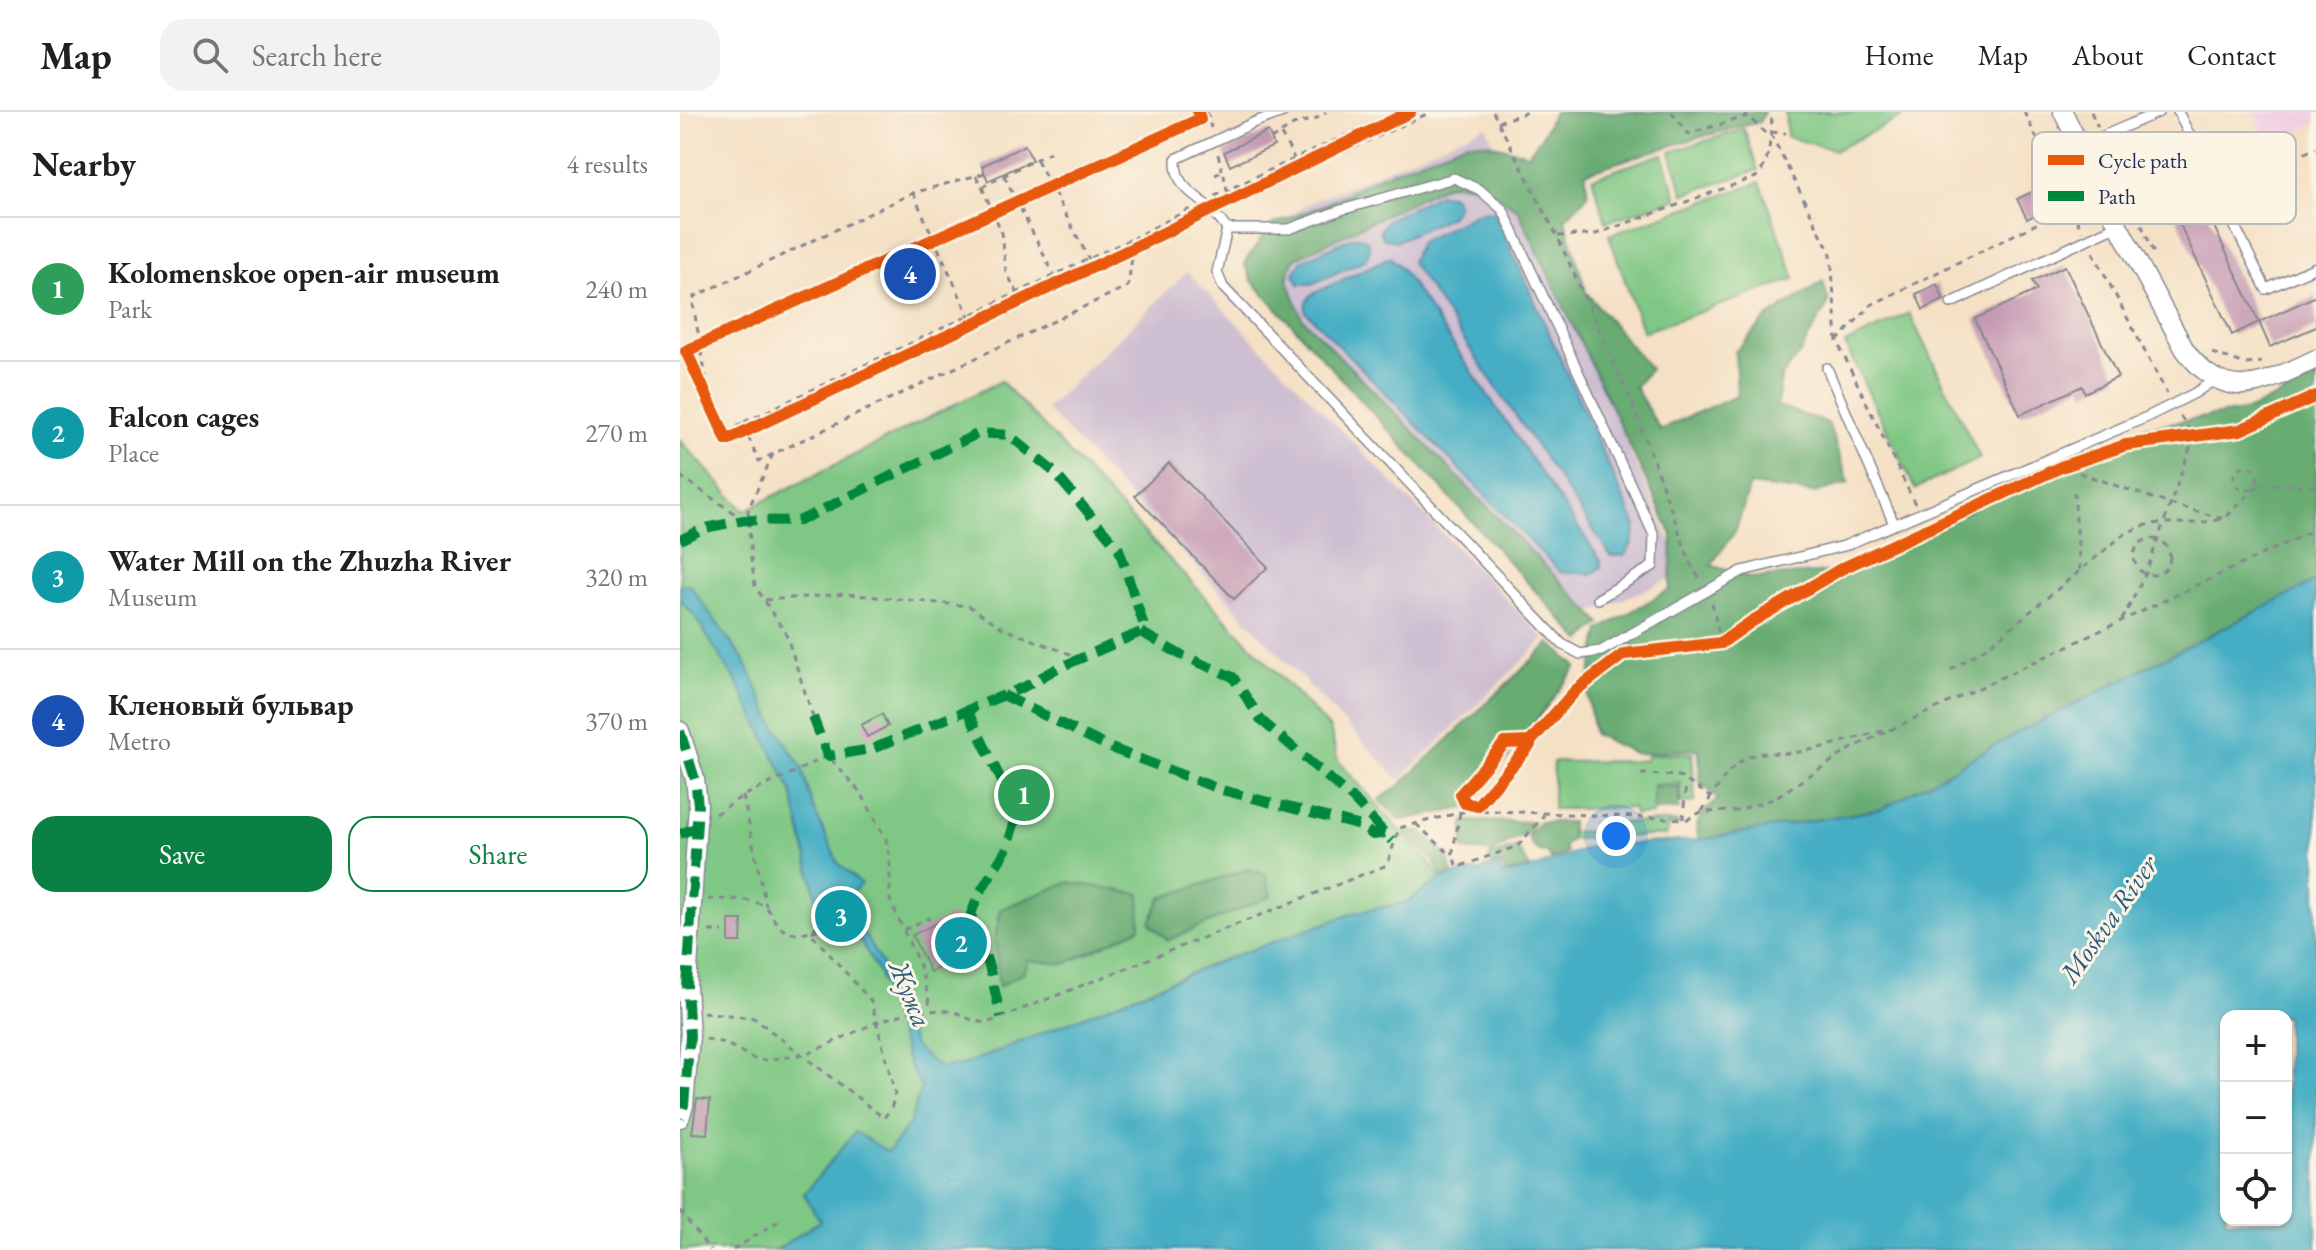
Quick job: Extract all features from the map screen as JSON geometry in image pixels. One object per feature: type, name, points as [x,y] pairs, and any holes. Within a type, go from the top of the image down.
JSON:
[{"type":"street","points":[[2063,112],[2073,132]]},
{"type":"street","points":[[2118,225],[2194,349],[2199,368],[2214,380],[2237,385],[2261,383],[2316,359]]},
{"type":"street","points":[[680,731],[695,779],[698,805],[686,996],[690,1036],[680,1118]]},
{"type":"lane","points":[[1255,122],[1261,112]]},
{"type":"lane","points":[[1283,112],[1176,159],[1176,171],[1185,188],[1207,206],[1227,229],[1289,229],[1341,210],[1454,178],[1480,190],[1503,210],[1654,535],[1653,566],[1598,599]]},
{"type":"lane","points":[[2112,132],[2159,112]]},
{"type":"lane","points":[[2178,112],[2188,132]]},
{"type":"lane","points":[[2234,224],[2266,289],[2316,267]]},
{"type":"lane","points":[[1951,303],[2118,225]]},
{"type":"lane","points":[[1227,229],[1217,272],[1223,287],[1571,650],[1590,654],[1601,651],[1742,571],[1844,546],[2173,405],[2214,380]]},
{"type":"lane","points":[[1827,368],[1894,524]]},
{"type":"path","points":[[1271,139],[1293,125],[1326,112]]},
{"type":"path","points":[[744,427],[1134,242],[1294,158],[1396,112]]},
{"type":"path","points":[[1232,193],[1410,112]]},
{"type":"path","points":[[1215,175],[1223,171],[1232,193],[1241,200],[1431,112]]},
{"type":"path","points":[[1493,112],[1557,236],[1633,405],[1693,570],[1708,588],[1721,640]]},
{"type":"path","points":[[1498,122],[1528,112]]},
{"type":"path","points":[[1672,112],[1688,134],[1748,116],[1764,132],[1786,133]]},
{"type":"path","points":[[1557,236],[1596,234],[1756,177],[1761,172],[1771,134],[1772,112]]},
{"type":"path","points":[[2024,112],[2034,132]]},
{"type":"path","points":[[2091,112],[2100,132]]},
{"type":"path","points":[[1281,134],[1294,158]]},
{"type":"path","points":[[1771,134],[1831,254],[1837,341],[1919,512]]},
{"type":"path","points":[[2296,157],[2316,148]]},
{"type":"path","points":[[982,187],[1050,152]]},
{"type":"path","points":[[1037,160],[1034,194],[1054,275]]},
{"type":"path","points":[[700,345],[692,298],[913,193],[985,173]]},
{"type":"path","points":[[976,176],[982,187],[987,215],[1002,233],[1006,272],[1017,293]]},
{"type":"path","points":[[1004,176],[1034,194],[1089,259]]},
{"type":"path","points":[[987,215],[1064,180]]},
{"type":"path","points":[[913,193],[940,237],[969,316]]},
{"type":"path","points":[[1837,341],[1871,305],[2036,224]]},
{"type":"path","points":[[2079,224],[2193,439],[2146,573],[2121,622]]},
{"type":"path","points":[[2141,224],[2159,264]]},
{"type":"path","points":[[920,246],[940,237]]},
{"type":"path","points":[[714,339],[686,351],[727,440],[744,427],[969,316],[1089,259],[1134,242]]},
{"type":"path","points":[[744,427],[759,461],[1128,286],[1134,242]]},
{"type":"path","points":[[2194,349],[2246,364],[2267,362]]},
{"type":"path","points":[[690,1036],[725,1043],[758,1061],[805,1055],[877,1022],[917,1010],[953,1011],[974,1021],[987,1023],[1387,865],[1392,841],[1399,828],[1465,803],[1477,806],[1530,745],[1525,741],[1576,690],[1624,654],[1721,640],[1829,576],[2064,468],[2126,445],[2193,439],[2240,430],[2316,398]]},
{"type":"path","points":[[773,454],[748,510],[755,586],[786,634],[813,717]]},
{"type":"path","points":[[1951,670],[1991,644],[2123,535],[2137,527],[2164,521],[2193,524],[2224,519],[2253,488],[2258,482],[2257,474],[2248,467],[2240,468],[2234,477],[2235,484],[2241,490],[2253,488],[2260,483],[2316,487]]},
{"type":"path","points":[[2064,468],[2224,519]]},
{"type":"path","points":[[680,476],[744,520]]},
{"type":"path","points":[[2074,492],[2080,570]]},
{"type":"path","points":[[1461,806],[1478,811],[1683,819],[1701,812],[1736,811],[1773,799],[1854,747],[2316,529]]},
{"type":"path","points":[[2157,540],[2167,547],[2168,564],[2160,572],[2146,573],[2135,563],[2135,552],[2141,542],[2157,540]]},
{"type":"path","points":[[765,600],[846,594],[969,606],[1004,629],[1083,659]]},
{"type":"path","points":[[1478,811],[1578,697],[1630,653]]},
{"type":"path","points":[[1701,812],[1743,760],[1760,752],[1787,753],[1897,729]]},
{"type":"path","points":[[695,828],[743,796],[828,756],[861,793],[886,839],[890,860],[890,900],[921,969],[932,1010]]},
{"type":"path","points":[[1641,774],[1679,776],[1711,797]]},
{"type":"path","points":[[1683,819],[1686,781]]},
{"type":"path","points":[[743,796],[766,906],[779,927],[790,934],[833,925]]},
{"type":"path","points":[[1452,856],[1461,806]]},
{"type":"path","points":[[1416,823],[1452,856],[1458,867],[1518,846],[1545,813]]},
{"type":"path","points":[[692,897],[753,902],[766,906]]},
{"type":"path","points":[[810,932],[829,917]]},
{"type":"path","points":[[904,930],[928,918],[940,934],[952,961]]},
{"type":"path","points":[[686,996],[723,1012],[754,1018],[884,1118],[892,1106],[895,1093],[871,1001],[810,932]]},
{"type":"path","points":[[680,1211],[710,1250]]},
{"type":"path","points":[[733,1250],[783,1218]]},
{"type":"shaded area","points":[[2255,112],[2316,112],[2316,123],[2296,133],[2264,132]]},
{"type":"shaded area","points":[[1486,126],[1684,573],[1574,620],[1255,279],[1276,230],[1304,205]]},
{"type":"shaded area","points":[[1187,272],[1545,639],[1399,780],[1046,409]]},
{"type":"green space","points":[[1554,112],[1764,112],[1760,122],[1585,173],[1588,195],[1565,219],[1586,292],[1650,369],[1635,387],[1660,430],[1737,396],[1735,352],[1767,318],[1823,281],[1829,302],[1800,353],[1781,377],[1777,406],[1828,423],[1849,483],[1814,493],[1750,485],[1736,530],[1711,565],[1750,578],[1842,571],[2146,427],[2249,410],[2316,378],[2316,581],[2012,736],[1882,809],[1699,840],[1698,822],[1718,799],[1700,782],[1699,749],[1636,754],[1594,734],[1587,692],[1600,630],[1670,589],[1672,535],[1518,210],[1483,185],[1448,184],[1294,259],[1287,278],[1302,318],[1601,623],[1581,641],[1252,281],[1244,263],[1271,225],[1326,204],[1380,176],[1467,142],[1487,143],[1528,154],[1542,136]]},
{"type":"green space","points":[[1785,112],[1902,112],[1902,117],[1836,150],[1787,137]]},
{"type":"green space","points":[[1744,129],[1758,170],[1684,194],[1670,152]]},
{"type":"green space","points":[[1663,154],[1677,198],[1606,222],[1592,178]]},
{"type":"green space","points":[[1760,182],[1795,279],[1643,332],[1609,235]]},
{"type":"green space","points":[[1909,313],[1980,458],[1915,489],[1845,344]]},
{"type":"green space","points":[[1001,381],[1330,729],[1338,761],[1441,879],[1407,902],[1357,912],[1223,960],[966,1064],[940,1068],[921,1088],[910,1123],[888,1152],[855,1132],[804,1194],[820,1221],[776,1250],[680,1250],[680,440],[744,511]]},
{"type":"green space","points":[[1550,643],[1577,667],[1470,807],[1401,820],[1379,800],[1399,786]]},
{"type":"green space","points":[[1692,753],[1695,802],[1681,803],[1680,783],[1653,785],[1654,814],[1634,815],[1633,808],[1553,809],[1553,762],[1635,761],[1646,760],[1647,755]]},
{"type":"green space","points":[[1679,786],[1679,809],[1653,810],[1653,787]]},
{"type":"green space","points":[[1464,821],[1534,822],[1528,832],[1492,852],[1463,850]]},
{"type":"green space","points":[[1540,822],[1571,822],[1571,840],[1564,846],[1566,853],[1551,859],[1546,852],[1533,846],[1528,836]]},
{"type":"green space","points":[[1677,822],[1678,825],[1667,826],[1667,835],[1571,839],[1571,832],[1603,831],[1602,825],[1592,823]]},
{"type":"green space","points":[[1421,831],[1446,855],[1453,873],[1442,877],[1434,861],[1406,833]]},
{"type":"green space","points":[[1517,848],[1530,868],[1505,873],[1502,865],[1493,865],[1489,858],[1490,855]]},
{"type":"green space","points":[[1248,869],[1266,874],[1271,896],[1168,940],[1150,923],[1161,898]]},
{"type":"green space","points":[[1069,882],[1140,894],[1140,928],[1065,964],[1028,960],[1025,971],[999,987],[995,938],[1001,909]]},
{"type":"water","points":[[1439,194],[1452,195],[1458,204],[1451,216],[1397,241],[1384,239],[1380,231],[1387,220]]},
{"type":"water","points":[[1494,211],[1636,526],[1632,544],[1624,556],[1611,556],[1411,262],[1420,242],[1479,212]]},
{"type":"water","points":[[1353,237],[1362,238],[1368,243],[1365,260],[1312,284],[1299,284],[1294,274],[1301,261]]},
{"type":"water","points":[[1390,257],[1401,268],[1601,561],[1601,567],[1593,574],[1560,572],[1305,311],[1306,302],[1312,294]]},
{"type":"water","name":"Moskva River","points":[[2316,581],[2316,1250],[776,1250],[820,1221],[804,1194],[855,1132],[888,1152],[910,1123],[921,1088],[909,1065],[879,974],[862,943],[816,897],[792,792],[739,686],[693,614],[680,600],[680,585],[689,584],[745,662],[773,722],[802,768],[813,807],[838,863],[861,884],[846,898],[851,924],[865,935],[885,970],[915,1048],[940,1068],[966,1064],[1223,960],[1357,912],[1407,902],[1441,879],[1465,872],[1499,866],[1502,875],[1531,869],[1592,846],[1699,840],[1882,809],[2012,736]]},
{"type":"building","points":[[1268,131],[1274,146],[1230,166],[1224,152]]},
{"type":"building","points":[[1025,145],[1032,160],[988,181],[982,166]]},
{"type":"building","points":[[2032,192],[2032,217],[2027,219],[2017,199]]},
{"type":"building","points":[[2180,224],[2213,224],[2259,322],[2232,335]]},
{"type":"building","points":[[2065,266],[2118,377],[2085,393],[2082,386],[2020,415],[1975,319],[2037,290],[2032,281]]},
{"type":"building","points":[[1937,284],[1944,300],[1923,310],[1916,294]]},
{"type":"building","points":[[2316,296],[2316,327],[2270,347],[2259,322]]},
{"type":"building","points":[[1169,463],[1268,567],[1234,599],[1135,496]]},
{"type":"building","points":[[882,714],[888,726],[867,737],[861,725]]},
{"type":"building","points":[[953,915],[971,952],[930,972],[912,935]]},
{"type":"building","points":[[729,920],[742,920],[741,942],[729,942]]},
{"type":"building","points":[[697,1099],[710,1100],[707,1134],[692,1133]]},
{"type":"marked path","points":[[680,540],[705,528],[744,520],[799,521],[979,433],[1009,435],[1054,472],[1119,549],[1143,623],[1141,632],[1056,669],[1024,687],[872,749],[828,756],[813,717]]},
{"type":"marked path","points":[[1141,632],[1179,654],[1233,677],[1261,720],[1354,800],[1392,841]]},
{"type":"marked path","points":[[1003,695],[1111,748],[1222,790],[1361,826],[1373,835],[1385,833]]},
{"type":"marked path","points":[[967,710],[1011,800],[1015,821],[1006,850],[979,894],[971,914],[989,966],[1001,1017]]},
{"type":"marked path","points":[[680,731],[695,779],[698,805],[687,986],[690,1036],[680,1118]]},
{"type":"marked path","points":[[680,834],[695,828]]},
{"type":"cycle path","points":[[1198,112],[1200,119],[686,351],[727,440],[1133,248],[1410,112]]},
{"type":"cycle path","points":[[1530,742],[1477,806],[1465,803],[1461,794],[1505,743],[1530,742],[1576,690],[1624,654],[1721,643],[1841,569],[2061,467],[2126,445],[2240,430],[2316,396]]},
{"type":"place","name":"Кленовый бульвар","points":[[910,274]]},
{"type":"place","name":"Kolomenskoe open-air museum","points":[[1024,795]]},
{"type":"place","name":"Water Mill on the Zhuzha River","points":[[841,916]]},
{"type":"place","name":"Falcon cages","points":[[961,943]]},
{"type":"water label","name":"Жужа","points":[[911,994]]}]
